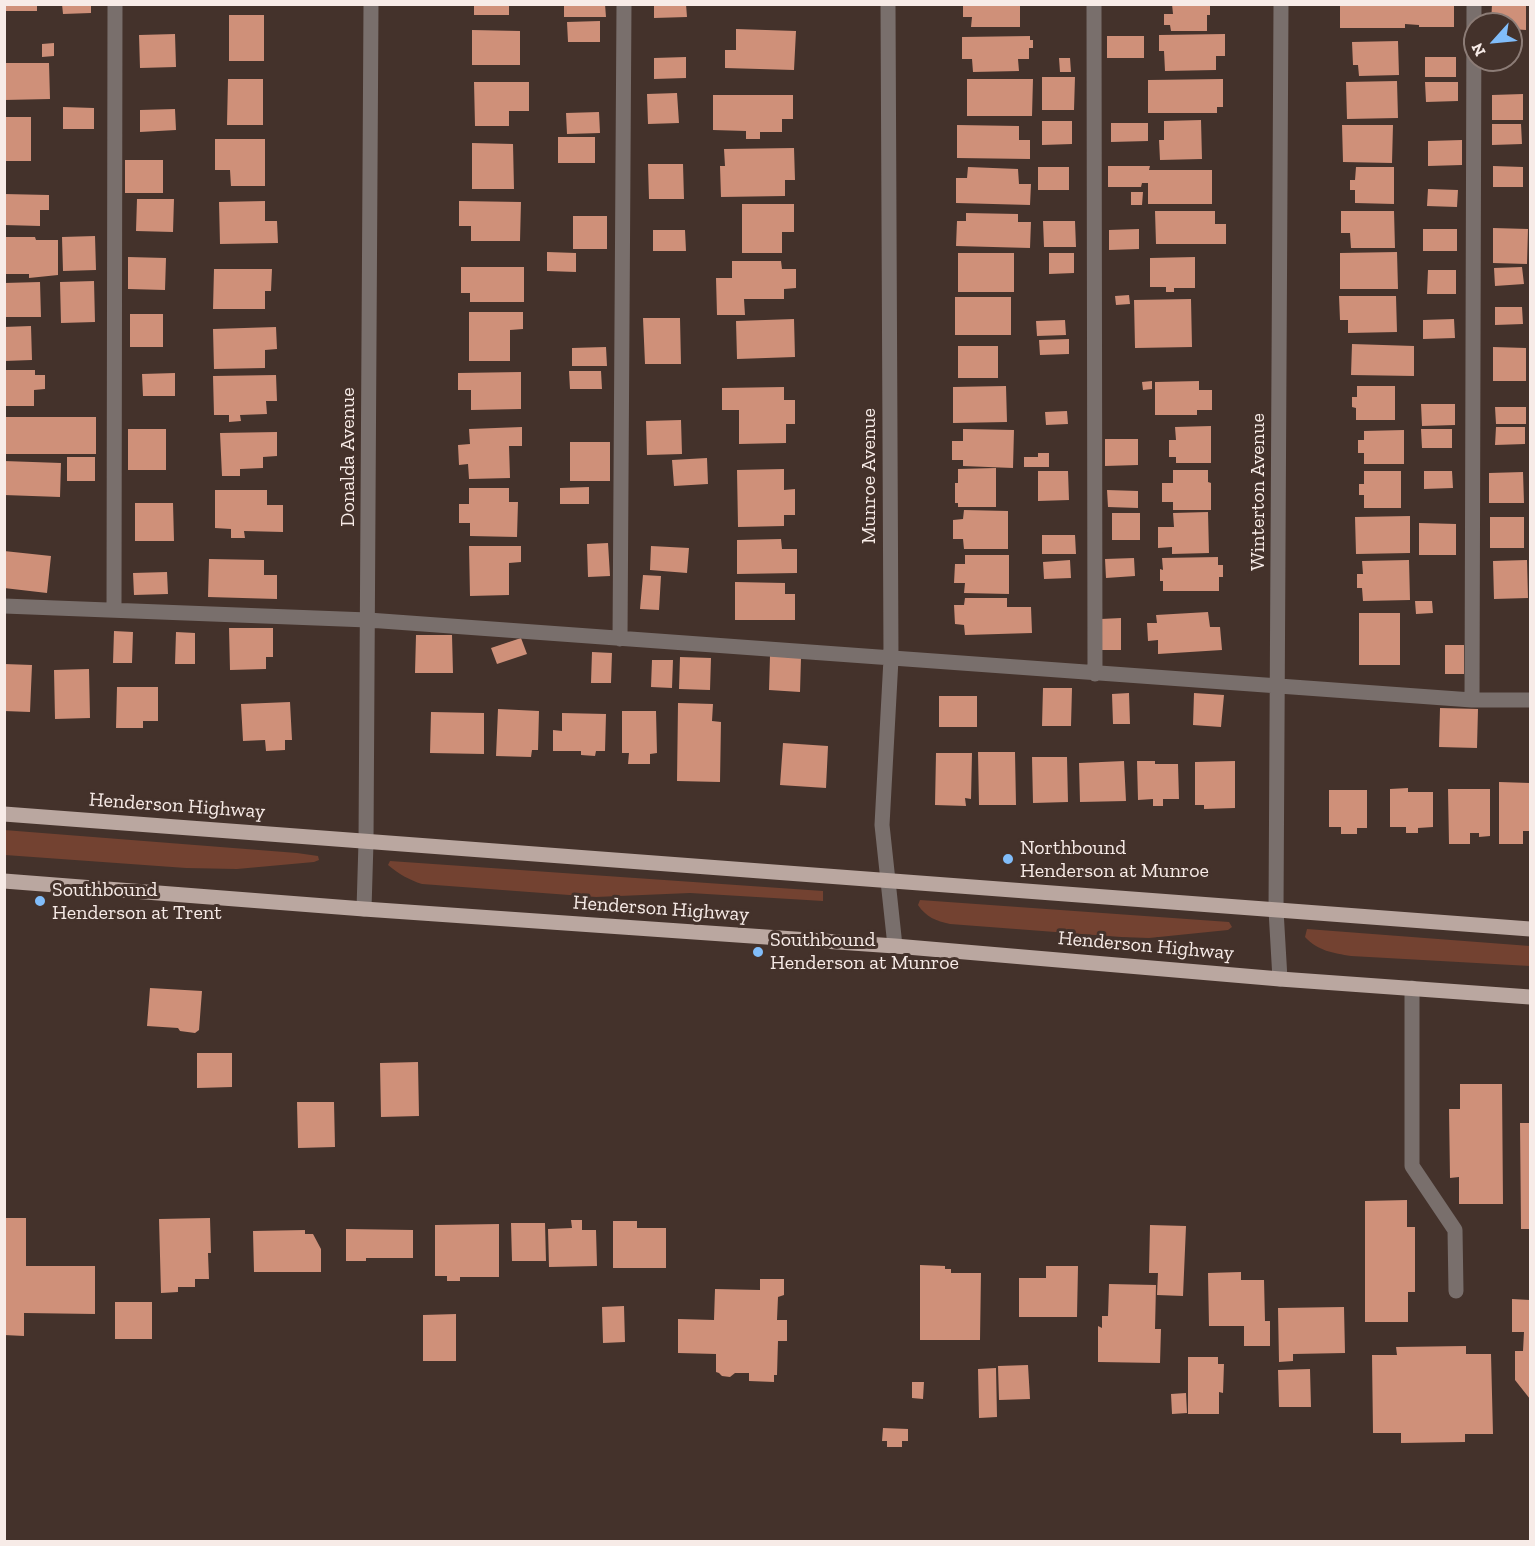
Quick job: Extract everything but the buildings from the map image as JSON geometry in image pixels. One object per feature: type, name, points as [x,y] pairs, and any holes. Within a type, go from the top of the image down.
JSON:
[{"type":"main road","name":"Henderson Highway","points":[[4,814],[1530,929]]},
{"type":"main road","name":"Henderson Highway","points":[[4,881],[895,946],[1280,979],[1530,997]]},
{"type":"street","points":[[114,610],[115,4]]},
{"type":"street","name":"Donalda Avenue","points":[[364,909],[371,4]]},
{"type":"street","points":[[620,639],[624,4]]},
{"type":"street","name":"Munroe Avenue","points":[[888,4],[891,659],[882,825],[895,946]]},
{"type":"street","points":[[1094,4],[1095,674]]},
{"type":"street","name":"Winterton Avenue","points":[[1280,979],[1276,910],[1281,4]]},
{"type":"street","points":[[1472,700],[1474,4]]},
{"type":"street","points":[[4,606],[368,620],[1472,700],[1530,700]]},
{"type":"street","points":[[1412,988],[1412,1166],[1455,1230],[1456,1291]]},
{"type":"shaded area","points":[[4,830],[297,853],[318,856],[319,860],[237,869],[186,868],[5,855]]},
{"type":"shaded area","points":[[390,861],[823,891],[823,901],[690,893],[596,897],[422,884],[396,871],[388,865]]},
{"type":"shaded area","points":[[920,900],[1229,922],[1232,927],[1228,930],[1149,938],[950,924],[928,915],[918,905]]},
{"type":"shaded area","points":[[1307,929],[1530,946],[1530,966],[1351,956],[1315,945],[1305,937]]},
{"type":"place","name":"Northbound Henderson at Munroe","points":[[1008,859]]},
{"type":"place","name":"Southbound Henderson at Trent","points":[[40,901]]},
{"type":"place","name":"Southbound Henderson at Munroe","points":[[758,952]]}]
